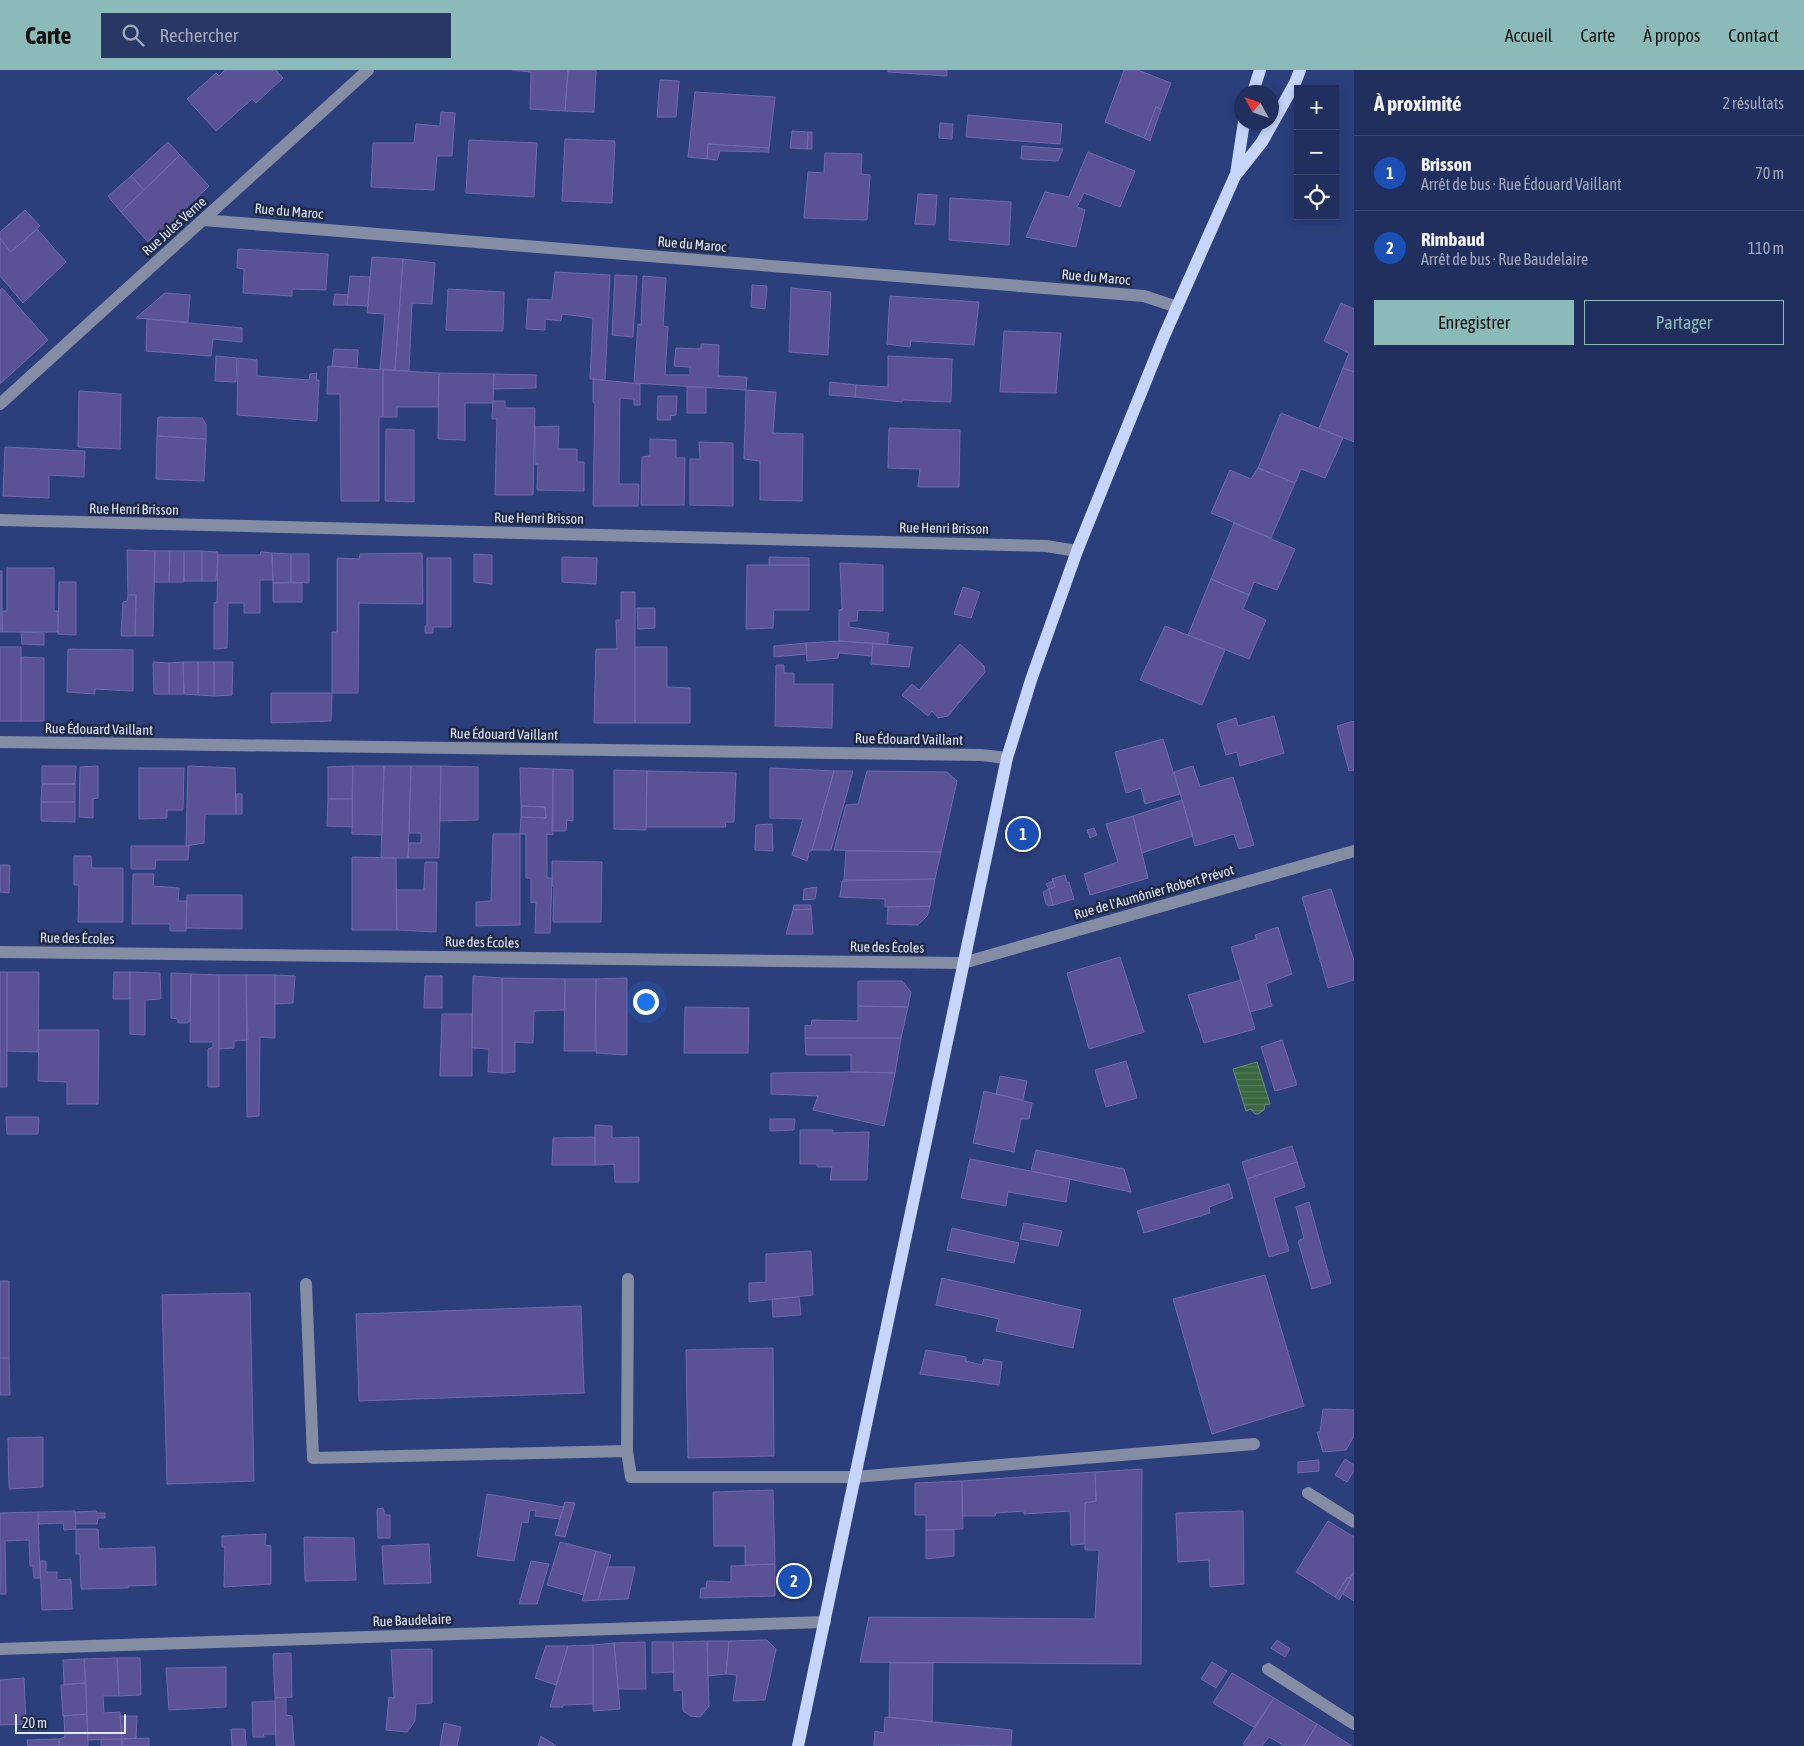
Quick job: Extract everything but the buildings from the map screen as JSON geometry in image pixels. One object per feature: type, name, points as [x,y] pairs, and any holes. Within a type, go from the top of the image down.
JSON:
[{"type":"main road","points":[[1255,85],[1260,70]]},
{"type":"main road","points":[[1235,176],[1262,142],[1295,83],[1300,70]]},
{"type":"main road","points":[[798,1746],[1007,758],[1031,680],[1077,551],[1177,307],[1235,176],[1243,130]]},
{"type":"street","name":"Rue Jules Verne","points":[[0,404],[368,70]]},
{"type":"street","name":"Rue du Maroc","points":[[203,220],[1144,296],[1177,307]]},
{"type":"street","name":"Rue Henri Brisson","points":[[0,520],[1046,546],[1077,551]]},
{"type":"street","name":"Rue Édouard Vaillant","points":[[0,742],[981,755],[1007,758]]},
{"type":"street","name":"Rue de l'Aumônier Robert Prévot","points":[[963,963],[1354,851]]},
{"type":"street","name":"Rue des Écoles","points":[[0,952],[963,963]]},
{"type":"street","points":[[628,1279],[626,1451],[631,1477],[855,1477],[1254,1444]]},
{"type":"street","points":[[306,1284],[313,1458],[626,1451]]},
{"type":"street","points":[[1308,1493],[1354,1522]]},
{"type":"street","name":"Rue Baudelaire","points":[[0,1649],[825,1622]]},
{"type":"street","points":[[1268,1669],[1354,1724]]},
{"type":"shaded area","points":[[1257,1062],[1270,1104],[1265,1105],[1264,1110],[1255,1114],[1251,1109],[1246,1111],[1233,1069]]},
{"type":"place","name":"Brisson","points":[[1023,834]]},
{"type":"place","name":"Rimbaud","points":[[794,1581]]}]
